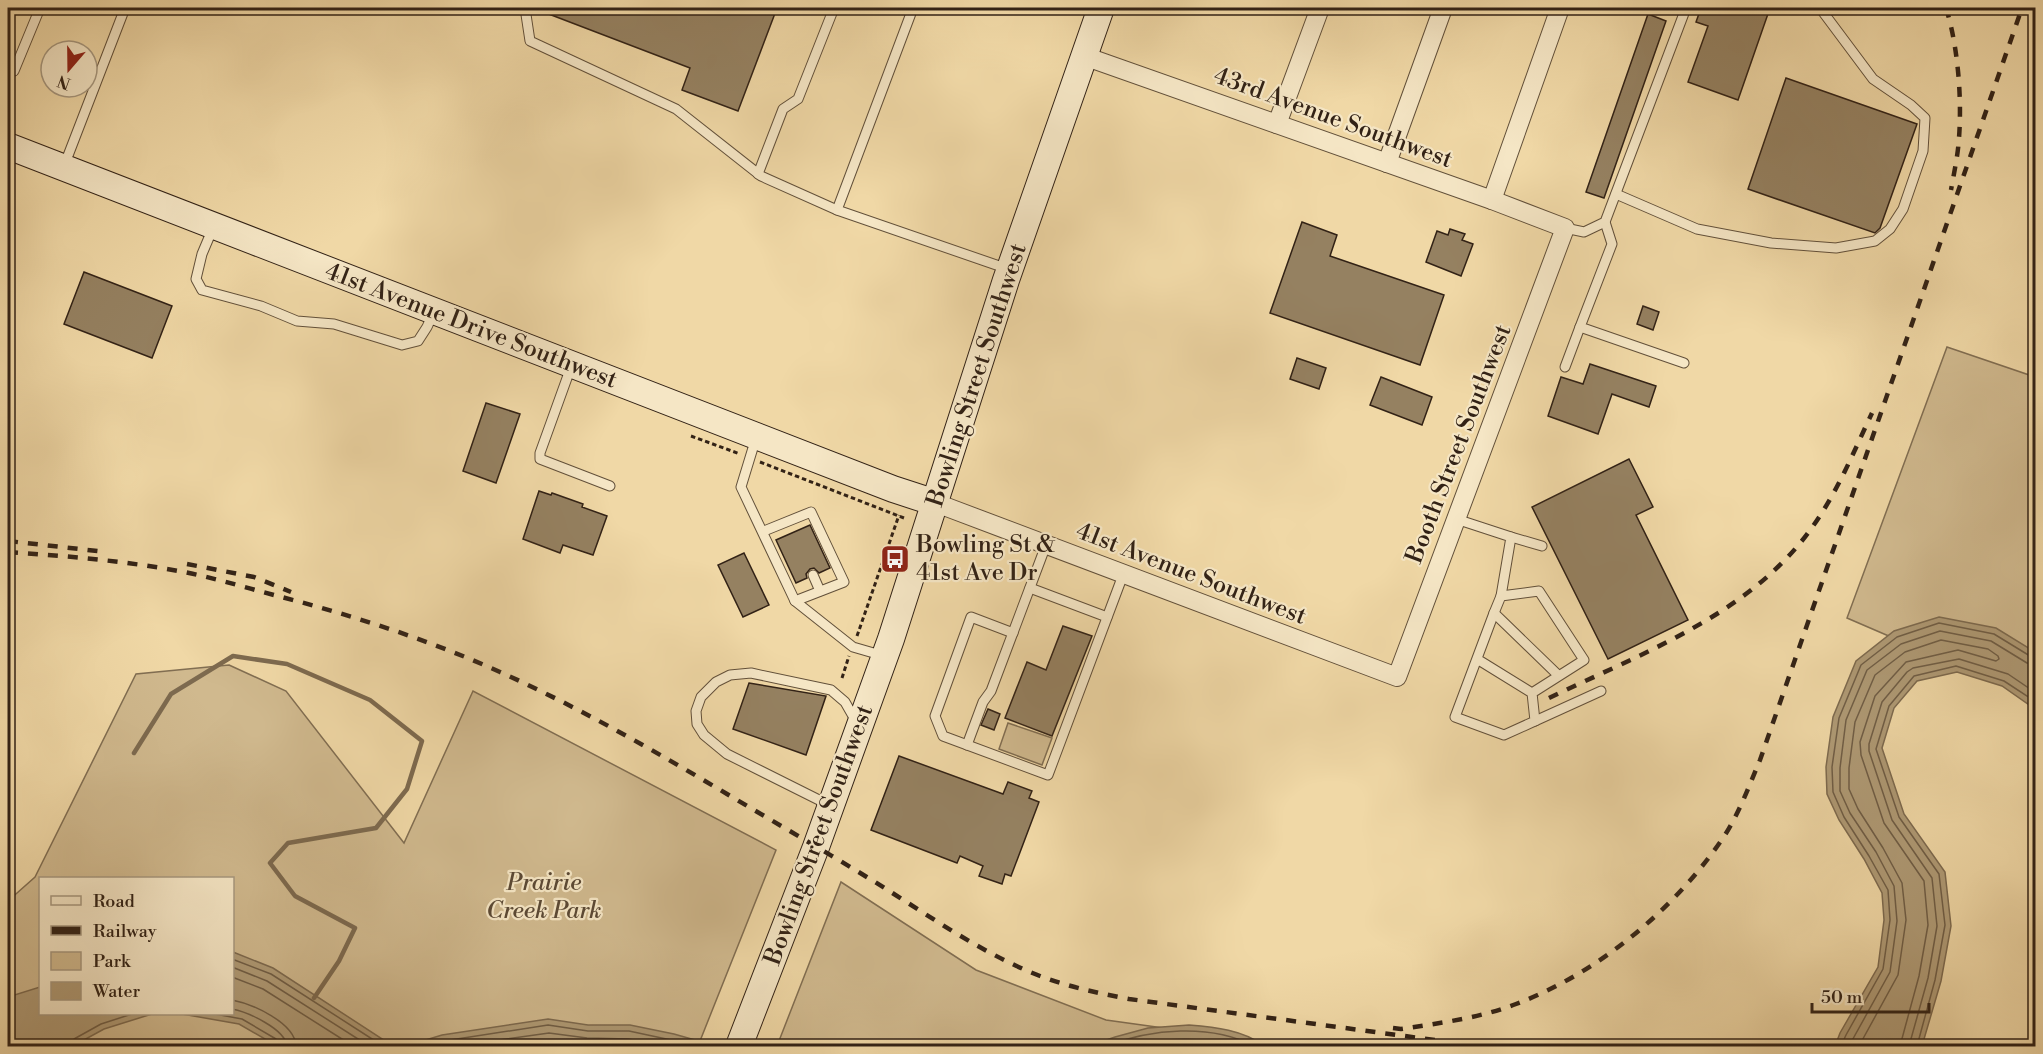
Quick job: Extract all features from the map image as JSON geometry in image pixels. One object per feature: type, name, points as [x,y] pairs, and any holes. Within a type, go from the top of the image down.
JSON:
[{"type":"main road","name":"Bowling Street Southwest","points":[[744,1036],[885,656],[1010,270],[1101,8]]},
{"type":"main road","name":"41st Avenue Drive Southwest","points":[[8,146],[572,364],[753,447],[936,503]]},
{"type":"street","points":[[1277,124],[1320,8]]},
{"type":"street","points":[[1387,163],[1443,8]]},
{"type":"street","points":[[1492,200],[1560,8]]},
{"type":"street","name":"43rd Avenue Southwest","points":[[1084,56],[1565,228]]},
{"type":"street","name":"Booth Street Southwest","points":[[1397,677],[1565,228]]},
{"type":"street","name":"41st Avenue Southwest","points":[[936,503],[1397,677]]},
{"type":"lane","points":[[8,69],[14,71],[40,8]]},
{"type":"lane","points":[[63,168],[125,8]]},
{"type":"lane","points":[[525,8],[530,41],[676,109],[758,174],[837,210],[1010,270]]},
{"type":"lane","points":[[758,174],[783,109],[798,99],[834,8]]},
{"type":"lane","points":[[837,210],[913,8]]},
{"type":"lane","points":[[1565,367],[1612,244],[1605,222],[1686,8]]},
{"type":"lane","points":[[1616,194],[1697,229],[1771,243],[1836,248],[1875,241],[1890,229],[1903,209],[1923,151],[1925,118],[1911,105],[1873,79],[1820,8]]},
{"type":"lane","points":[[1565,228],[1584,232],[1605,222]]},
{"type":"lane","points":[[213,226],[202,254],[196,279],[202,290],[261,306],[297,321],[334,324],[402,345],[418,341],[434,311]]},
{"type":"lane","points":[[1580,327],[1684,363]]},
{"type":"lane","points":[[572,364],[540,453],[540,459],[610,486]]},
{"type":"lane","points":[[753,447],[741,487],[764,531],[795,602],[853,647],[885,656]]},
{"type":"lane","points":[[764,531],[811,512],[844,582],[795,602]]},
{"type":"lane","points":[[1456,519],[1542,546]]},
{"type":"lane","points":[[792,521],[796,531]]},
{"type":"lane","points":[[1511,537],[1501,596],[1455,717],[1504,735],[1602,692]]},
{"type":"lane","points":[[967,745],[983,702],[991,691],[1046,545]]},
{"type":"lane","points":[[813,575],[820,591]]},
{"type":"lane","points":[[1013,633],[971,617],[935,716],[943,736],[1048,775],[1123,575]]},
{"type":"lane","points":[[1030,588],[1107,617]]},
{"type":"lane","points":[[1501,596],[1539,591],[1584,660],[1532,693]]},
{"type":"lane","points":[[1494,613],[1558,675]]},
{"type":"lane","points":[[1477,659],[1532,693]]},
{"type":"lane","points":[[831,806],[727,754],[704,735],[697,724],[698,704],[701,697],[716,681],[730,675],[751,673],[831,690],[844,702],[859,727]]},
{"type":"lane","points":[[1532,693],[1535,721]]},
{"type":"path","points":[[691,436],[753,447],[904,518]]},
{"type":"path","points":[[842,678],[899,515]]},
{"type":"green space","points":[[1947,347],[2035,377],[2035,699],[1847,618]]},
{"type":"green space","name":"Prairie Creek Park","points":[[229,665],[286,691],[404,843],[473,691],[776,850],[698,1046],[8,1046],[8,901],[35,877],[136,674]]},
{"type":"green space","points":[[1008,723],[1052,738],[1042,765],[999,749]]},
{"type":"green space","points":[[841,882],[976,970],[1106,1020],[1293,1046],[777,1046]]},
{"type":"water","points":[[1939,617],[1996,628],[2035,652],[2035,709],[2002,686],[1957,672],[1917,681],[1894,708],[1882,748],[1904,814],[1945,872],[1951,926],[1941,981],[1922,1046],[1835,1046],[1840,1033],[1878,967],[1884,920],[1882,893],[1839,820],[1827,794],[1826,767],[1833,717],[1856,661],[1894,631]]},
{"type":"water","points":[[234,952],[273,968],[393,1046],[277,1046],[239,1024],[188,1015],[234,1015]]},
{"type":"water","points":[[39,987],[39,1015],[149,1015],[104,1029],[73,1046],[8,1046],[8,997]]},
{"type":"water","points":[[548,1019],[588,1025],[630,1025],[716,1046],[406,1046],[442,1035]]},
{"type":"water","points":[[1189,1025],[1238,1033],[1264,1046],[1089,1046],[1148,1028]]},
{"type":"building","points":[[533,8],[777,8],[738,111],[682,90],[690,68]]},
{"type":"building","points":[[1701,8],[1770,8],[1738,100],[1688,82],[1708,26],[1696,22]]},
{"type":"building","points":[[1648,14],[1666,21],[1604,198],[1586,192]]},
{"type":"building","points":[[1786,78],[1917,124],[1880,228],[1875,233],[1748,189]]},
{"type":"building","points":[[1302,222],[1337,235],[1330,256],[1444,295],[1420,365],[1270,313]]},
{"type":"building","points":[[1450,229],[1465,234],[1462,240],[1473,244],[1461,276],[1426,262],[1437,231],[1448,235]]},
{"type":"building","points":[[84,272],[172,306],[152,358],[64,324]]},
{"type":"building","points":[[1643,306],[1659,312],[1653,330],[1637,324]]},
{"type":"building","points":[[1297,358],[1326,368],[1319,389],[1290,379]]},
{"type":"building","points":[[1590,364],[1656,386],[1649,407],[1612,394],[1598,434],[1548,416],[1561,377],[1583,384]]},
{"type":"building","points":[[1381,377],[1432,397],[1422,425],[1370,405]]},
{"type":"building","points":[[486,403],[520,414],[496,483],[463,471]]},
{"type":"building","points":[[1629,459],[1653,507],[1636,515],[1688,620],[1608,659],[1532,507]]},
{"type":"building","points":[[539,491],[583,504],[582,507],[607,516],[593,555],[563,545],[560,553],[523,539]]},
{"type":"building","points":[[810,525],[830,568],[819,573],[814,568],[810,569],[806,574],[807,578],[796,583],[776,540]]},
{"type":"building","points":[[744,553],[769,605],[743,617],[718,565]]},
{"type":"building","points":[[1063,626],[1092,636],[1052,736],[1005,718],[1027,662],[1046,670]]},
{"type":"building","points":[[749,683],[826,696],[806,755],[733,729]]},
{"type":"building","points":[[988,709],[1000,714],[994,730],[981,725]]},
{"type":"building","points":[[899,756],[1003,794],[1008,782],[1032,791],[1029,798],[1039,802],[1011,876],[1005,874],[1002,884],[979,876],[983,866],[960,856],[957,863],[871,830]]},
{"type":"waterway","points":[[134,753],[171,694],[233,656],[287,664],[370,700],[422,741],[407,789],[376,828],[288,843],[270,863],[295,896],[355,928],[339,961],[314,998]]},
{"type":"railway","points":[[1946,8],[1956,55],[1960,106],[1956,164],[1951,190]]},
{"type":"railway","points":[[1393,1028],[1430,1025],[1488,1013],[1516,1004],[1576,975],[1605,957],[1658,914],[1703,865],[1729,829],[1760,760],[2022,8]]},
{"type":"railway","points":[[1549,698],[1693,628],[1759,584],[1788,557],[1822,513],[1872,413]]},
{"type":"railway","points":[[8,541],[106,552]]},
{"type":"railway","points":[[8,552],[118,562],[195,574],[360,619],[472,660],[529,685],[615,730],[875,882],[955,933],[1018,967],[1051,980],[1129,999],[1479,1046]]},
{"type":"railway","points":[[187,564],[254,577],[291,592]]},
{"type":"place","name":"Bowling St & 41st Ave Dr","points":[[895,559]]}]
